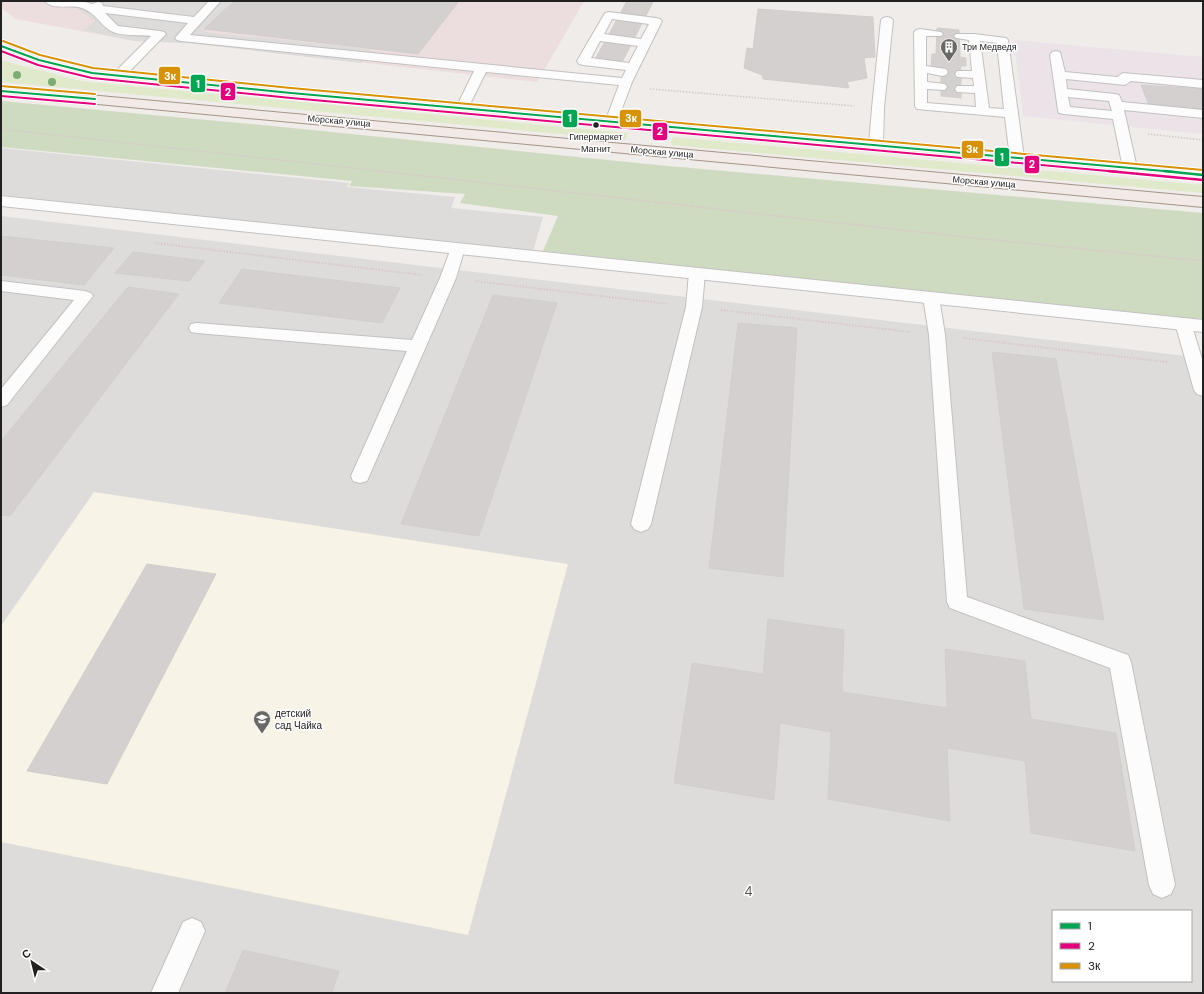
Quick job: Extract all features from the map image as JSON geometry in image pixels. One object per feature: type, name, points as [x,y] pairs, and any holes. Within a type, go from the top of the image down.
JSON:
[{"type":"main road","points":[[1,46],[39,60],[92,73],[118,76],[1203,175]]},
{"type":"main road","name":"Морская улица","points":[[1,91],[1203,202]]},
{"type":"main road","points":[[638,150],[646,125]]},
{"type":"street","points":[[1,201],[1203,326]]},
{"type":"lane","points":[[51,1],[56,4],[72,3],[94,8],[197,21]]},
{"type":"lane","points":[[94,8],[104,1]]},
{"type":"lane","points":[[127,1],[206,11]]},
{"type":"lane","points":[[215,1],[181,38],[481,69],[626,82]]},
{"type":"lane","points":[[94,8],[115,29],[160,34],[118,76]]},
{"type":"lane","points":[[611,122],[626,82],[634,67],[652,31],[656,21],[609,16],[583,61],[634,67]]},
{"type":"lane","points":[[876,145],[878,108],[887,20]]},
{"type":"lane","points":[[597,37],[646,43]]},
{"type":"lane","points":[[960,42],[975,43],[1002,40],[1017,158]]},
{"type":"lane","points":[[929,41],[921,77],[921,106],[1012,114]]},
{"type":"lane","points":[[975,43],[983,112]]},
{"type":"lane","points":[[590,49],[604,51]]},
{"type":"lane","points":[[626,54],[640,55]]},
{"type":"lane","points":[[1056,55],[1064,110],[1203,114]]},
{"type":"lane","points":[[462,108],[481,69]]},
{"type":"lane","points":[[1058,75],[1124,81],[1123,77],[1203,84]]},
{"type":"lane","points":[[921,77],[941,79]]},
{"type":"lane","points":[[961,81],[980,83]]},
{"type":"lane","points":[[1061,92],[1115,98],[1130,168]]},
{"type":"lane","points":[[360,476],[448,278],[458,248]]},
{"type":"lane","points":[[641,524],[694,307],[697,273]]},
{"type":"lane","points":[[1,286],[85,296],[1,401]]},
{"type":"lane","points":[[931,298],[937,335],[957,602],[1120,662],[1162,885]]},
{"type":"lane","points":[[1182,323],[1203,390]]},
{"type":"lane","points":[[197,328],[418,346]]},
{"type":"lane","points":[[164,993],[192,931]]},
{"type":"path","points":[[1,129],[947,235],[1203,261]]},
{"type":"path","points":[[152,243],[1196,366]]},
{"type":"shaded area","points":[[1,1],[584,1],[537,82],[188,43],[134,41],[16,19],[1,8]]},
{"type":"shaded area","points":[[42,1],[232,1],[204,32],[371,49],[361,63],[188,43],[134,41],[83,30],[95,21],[75,7],[52,7]]},
{"type":"shaded area","points":[[1014,40],[1203,57],[1203,134],[1023,116]]},
{"type":"shaded area","points":[[1,148],[349,183],[347,187],[455,197],[451,208],[543,217],[533,251],[1,195]]},
{"type":"shaded area","points":[[1,216],[1203,358],[1203,993],[1,993]]},
{"type":"shaded area","name":"детский сад Чайка","points":[[94,492],[568,564],[468,935],[1,842],[1,626]]},
{"type":"green space","points":[[1,60],[81,81],[628,133],[625,140],[1,82]]},
{"type":"green space","points":[[1,101],[262,125],[657,165],[1203,213],[1203,323],[543,251],[558,216],[460,203],[465,194],[349,186],[352,181],[1,147]]},
{"type":"green space","points":[[673,137],[1203,185],[1203,193],[671,145]]},
{"type":"building","points":[[234,1],[459,1],[418,54],[204,29]]},
{"type":"building","points":[[627,1],[653,2],[619,68],[592,65]]},
{"type":"building","points":[[758,9],[873,17],[875,57],[864,58],[867,78],[847,82],[849,88],[763,79],[762,75],[744,68],[747,48],[753,49]]},
{"type":"building","name":"Три Медведя","points":[[937,28],[959,30],[960,57],[966,58],[966,66],[961,66],[961,98],[941,96],[941,68],[931,67],[932,54],[936,54]]},
{"type":"building","points":[[1141,85],[1203,89],[1203,110],[1149,105]]},
{"type":"building","points":[[1,236],[114,248],[84,285],[1,275]]},
{"type":"building","points":[[133,252],[205,261],[189,281],[115,273]]},
{"type":"building","points":[[242,269],[400,288],[382,323],[219,303]]},
{"type":"building","points":[[128,287],[179,294],[10,516],[1,515],[1,441]]},
{"type":"building","points":[[493,295],[557,303],[479,536],[401,524]]},
{"type":"building","points":[[738,323],[797,328],[783,577],[709,568]]},
{"type":"building","points":[[992,352],[1056,359],[1104,620],[1024,609]]},
{"type":"building","points":[[147,564],[216,574],[107,784],[27,771]]},
{"type":"building","points":[[768,619],[844,630],[842,692],[947,708],[945,649],[1025,661],[1031,719],[1116,733],[1135,851],[1031,833],[1025,761],[947,748],[950,821],[828,799],[831,732],[780,723],[774,800],[674,783],[692,663],[763,674]]},
{"type":"building","points":[[243,950],[339,971],[332,993],[225,993]]},
{"type":"transit line","name":"3к","points":[[3,41],[40,55],[93,68],[291,88],[1203,170]]},
{"type":"transit line","name":"1","points":[[1,46],[39,60],[92,73],[291,93],[1203,175]]},
{"type":"transit line","name":"2","points":[[1,51],[38,65],[92,78],[291,98],[1203,180]]},
{"type":"transit line","name":"3к","points":[[1,86],[95,94]]},
{"type":"transit line","name":"1","points":[[1,91],[95,99]]},
{"type":"transit line","name":"2","points":[[1,96],[95,104]]},
{"type":"place","name":"Три Медведя","points":[[949,62]]},
{"type":"place","name":"Гипермаркет Магнит","points":[[596,125]]},
{"type":"place","name":"детский сад Чайка","points":[[262,734]]},
{"type":"district","name":"4","points":[[749,891]]}]
